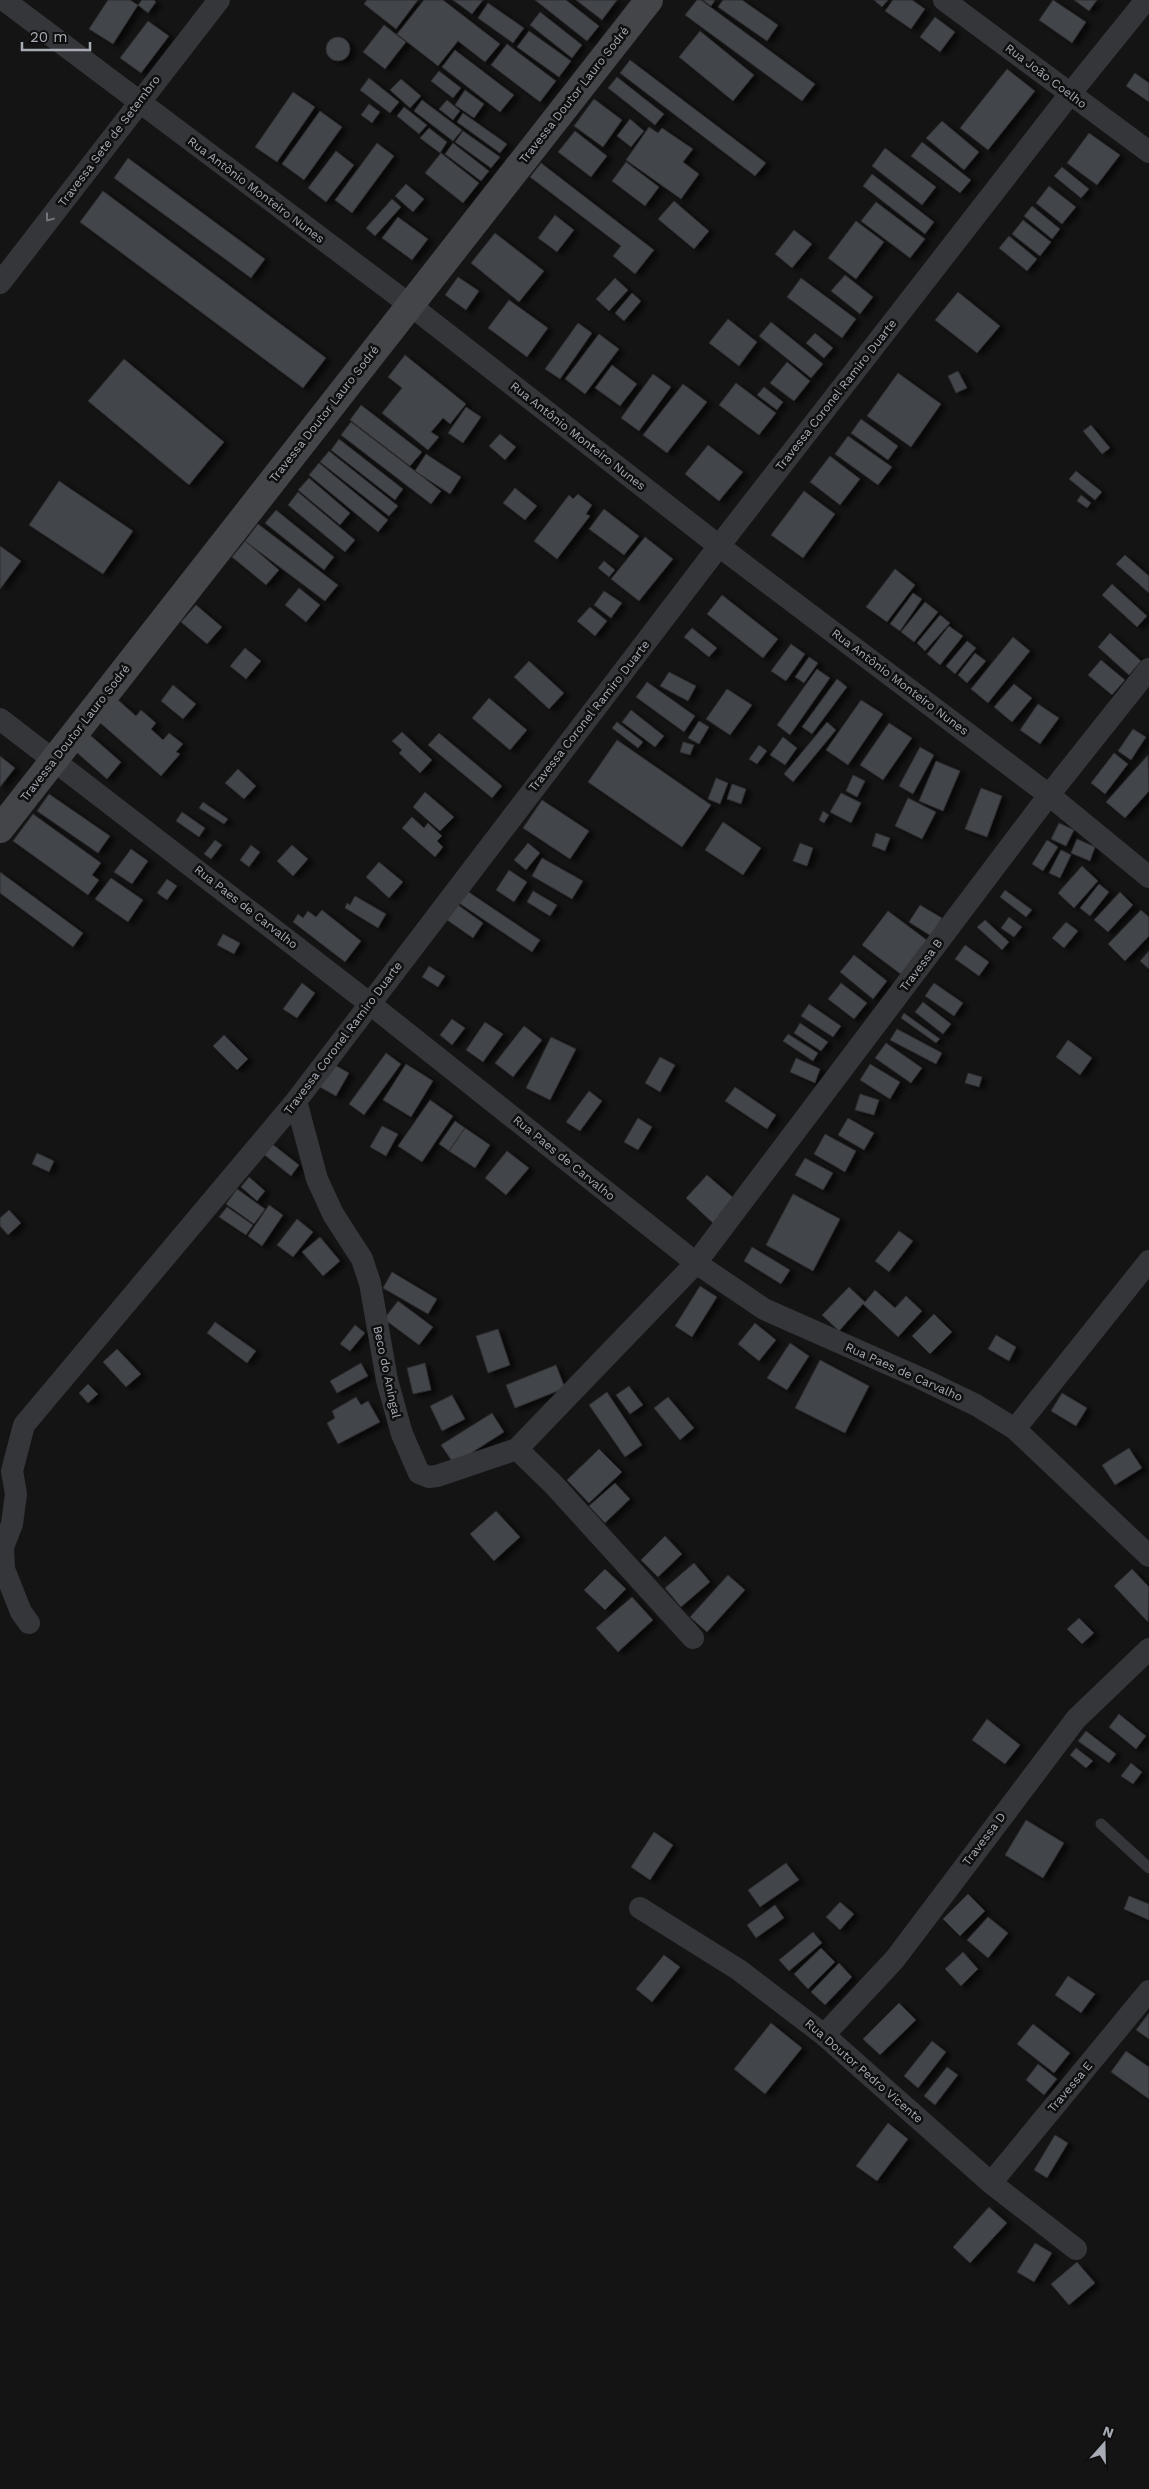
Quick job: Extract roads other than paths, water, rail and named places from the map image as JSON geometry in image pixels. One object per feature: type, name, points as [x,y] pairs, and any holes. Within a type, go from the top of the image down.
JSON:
[{"type":"street","name":"Rua Antônio Monteiro Nunes","points":[[4,0],[410,305],[719,546],[1049,795],[1149,877]]},
{"type":"street","name":"Travessa Sete de Setembro","points":[[0,283],[138,102],[219,0]]},
{"type":"street","name":"Travessa Doutor Lauro Sodré","points":[[0,828],[649,0]]},
{"type":"street","name":"Rua João Coelho","points":[[944,0],[1149,152]]},
{"type":"street","name":"Travessa Coronel Ramiro Duarte","points":[[29,1623],[21,1612],[4,1569],[3,1546],[12,1524],[16,1494],[12,1471],[24,1425],[296,1101],[369,1002],[719,546],[1070,94],[1146,0]]},
{"type":"street","name":"Travessa B","points":[[517,1449],[696,1263],[1049,795],[1149,669]]},
{"type":"street","name":"Rua Paes de Carvalho","points":[[0,719],[55,759],[369,1002],[696,1263],[764,1309],[920,1378],[976,1405],[1015,1429],[1149,1556]]},
{"type":"street","name":"Beco do Aningal","points":[[296,1101],[311,1161],[318,1179],[333,1214],[362,1259],[370,1283],[393,1407],[416,1468],[424,1476],[437,1476],[517,1449]]},
{"type":"street","points":[[1015,1429],[1149,1261]]},
{"type":"street","points":[[517,1449],[554,1485],[693,1638]]},
{"type":"street","name":"Travessa D","points":[[824,2035],[900,1952],[1076,1719],[1149,1649]]},
{"type":"street","name":"Rua Doutor Pedro Vicente","points":[[640,1908],[738,1970],[824,2035],[991,2182],[1076,2248]]},
{"type":"street","name":"Travessa E","points":[[991,2182],[1149,1992]]},
{"type":"lane","points":[[1101,1824],[1149,1868]]}]
